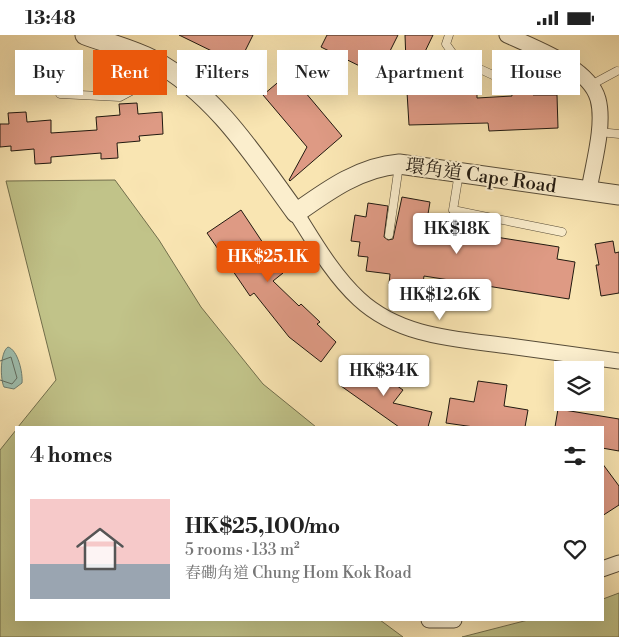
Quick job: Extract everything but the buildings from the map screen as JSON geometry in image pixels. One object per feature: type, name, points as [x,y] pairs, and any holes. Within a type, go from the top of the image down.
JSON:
[{"type":"street","points":[[85,35],[126,50]]},
{"type":"street","points":[[507,35],[574,69],[591,85],[598,100],[599,132],[589,191]]},
{"type":"street","points":[[167,70],[223,115],[296,213],[328,263],[349,289],[374,310],[400,325],[451,338],[619,361]]},
{"type":"street","name":"環角道 Cape Road","points":[[296,213],[348,179],[374,168],[399,165],[619,195]]},
{"type":"street","points":[[604,568],[619,563]]},
{"type":"lane","points":[[449,35],[446,44],[456,58],[492,75]]},
{"type":"lane","points":[[591,85],[617,71]]},
{"type":"lane","points":[[80,95],[120,97],[124,95]]},
{"type":"lane","points":[[599,132],[619,134]]},
{"type":"lane","points":[[389,235],[399,165]]},
{"type":"lane","points":[[459,172],[453,210],[562,232]]},
{"type":"green space","points":[[115,180],[159,240],[201,307],[263,384],[315,426],[19,426],[56,380],[6,181]]},
{"type":"green space","points":[[15,431],[15,621],[381,621],[403,637],[0,637],[0,450]]},
{"type":"green space","points":[[619,593],[619,637],[462,637],[524,621],[604,621],[604,599]]},
{"type":"water","points":[[8,347],[15,352],[22,374],[22,383],[14,389],[4,387],[2,378],[3,354]]}]
